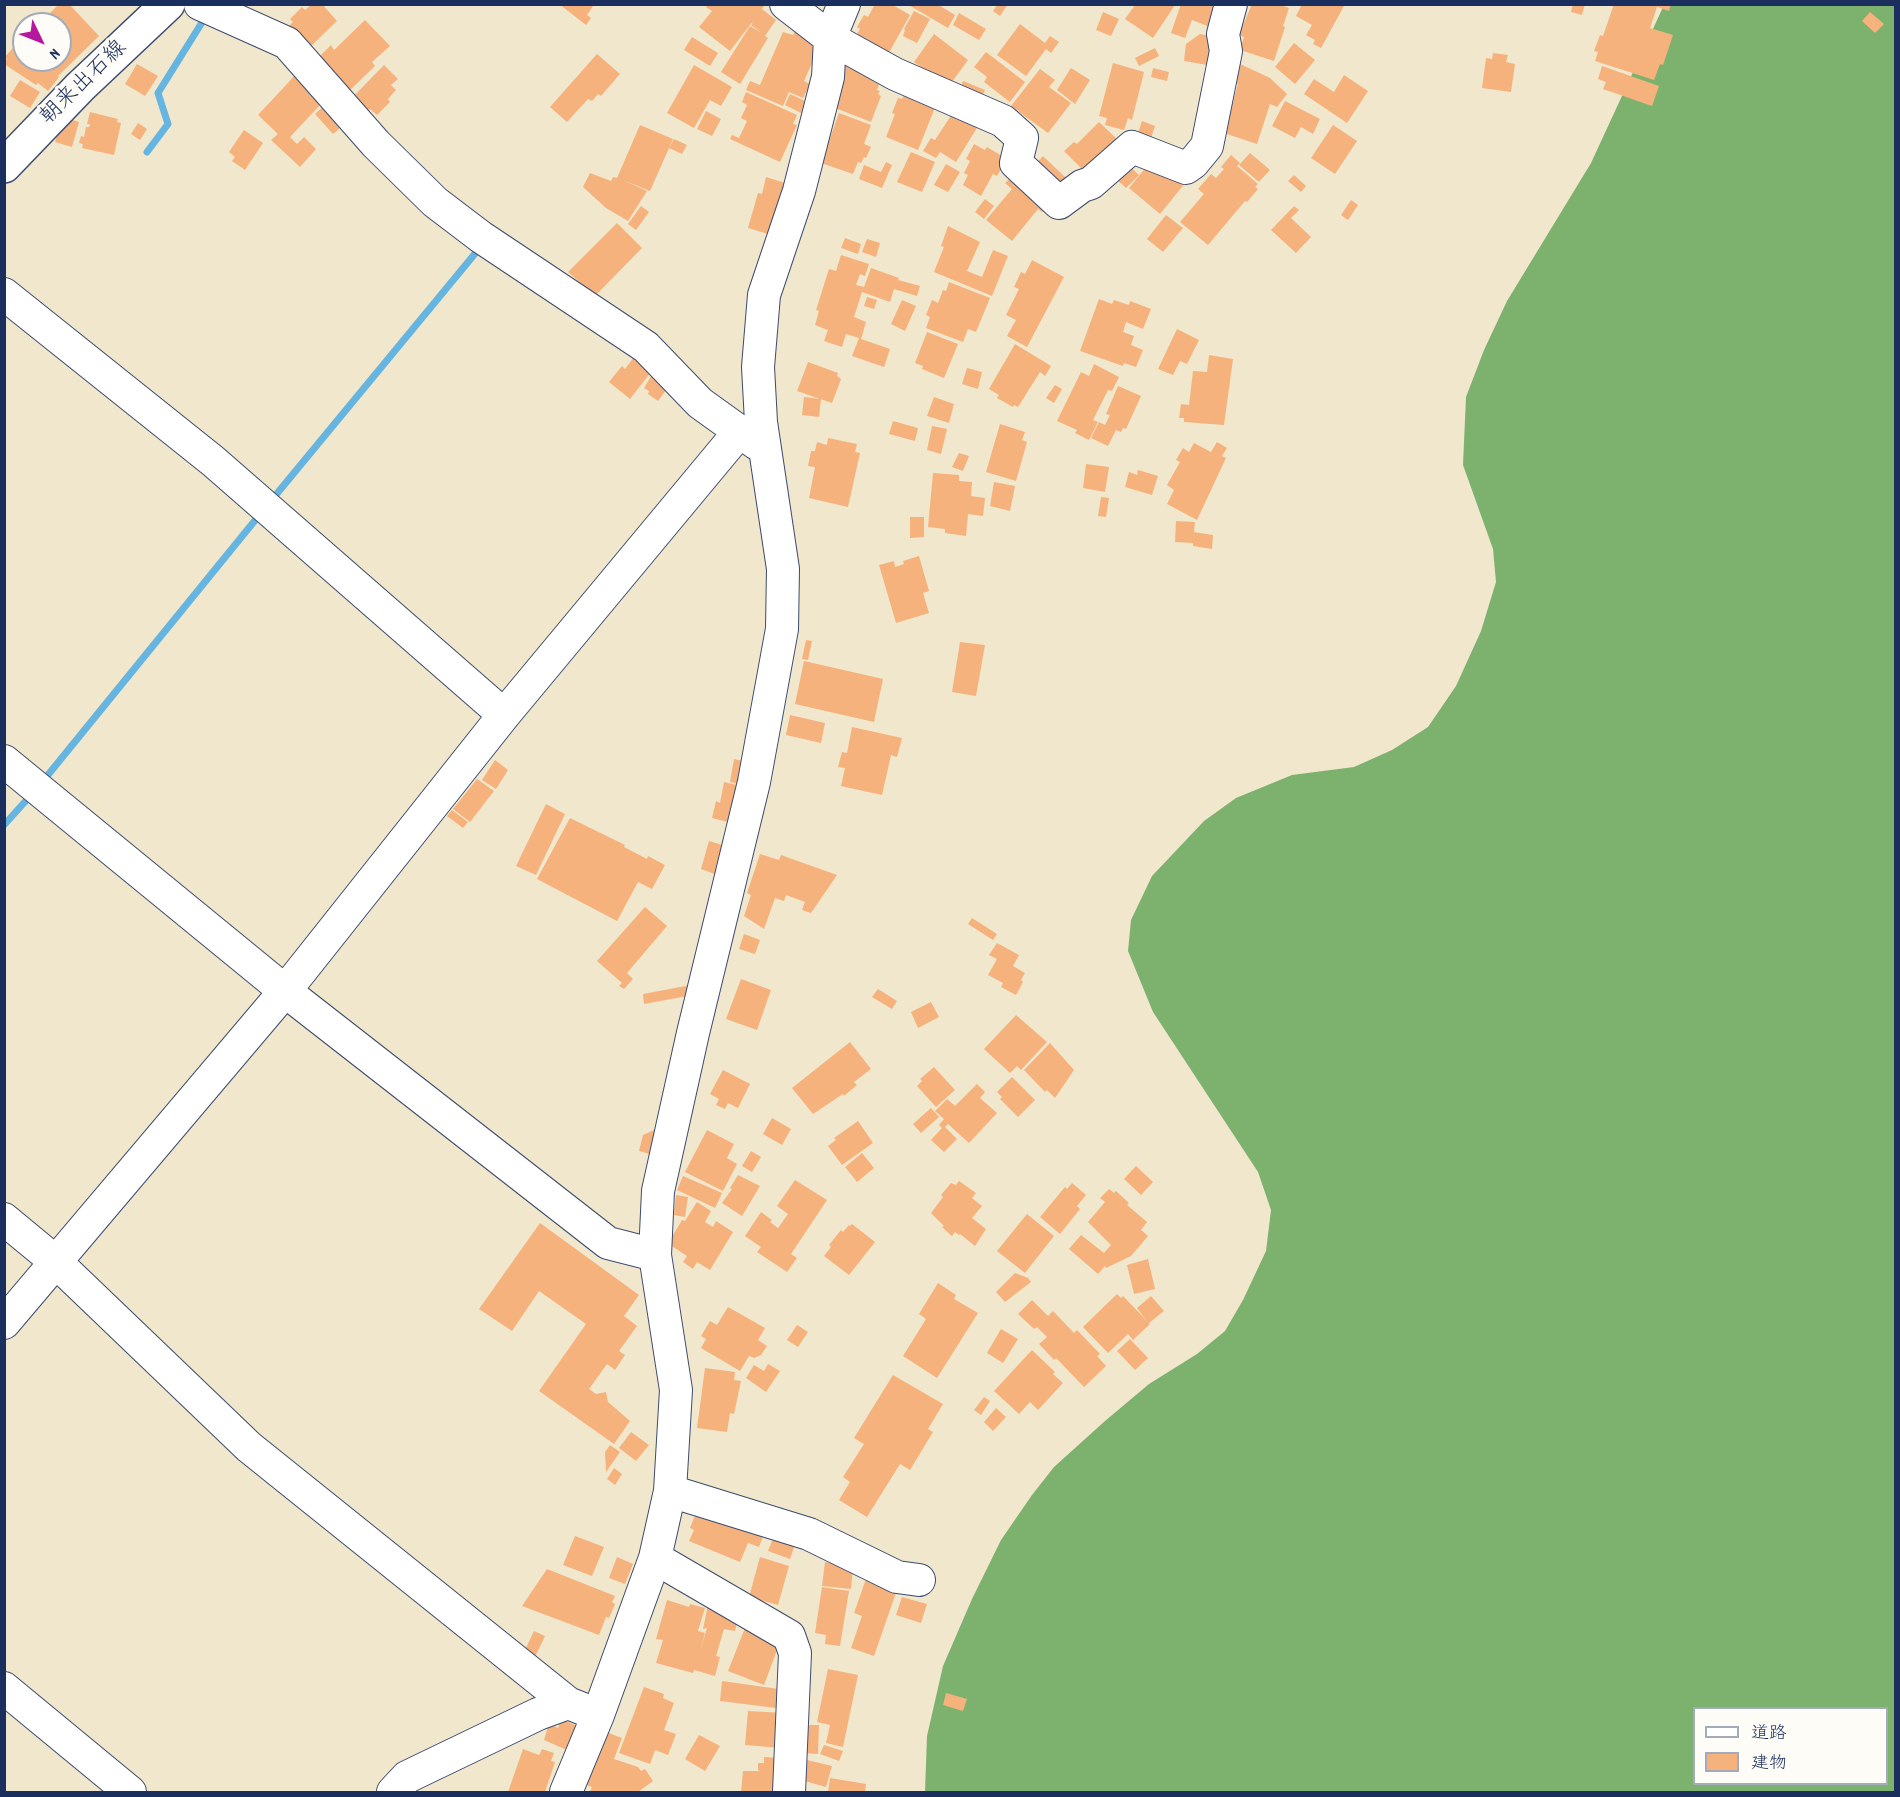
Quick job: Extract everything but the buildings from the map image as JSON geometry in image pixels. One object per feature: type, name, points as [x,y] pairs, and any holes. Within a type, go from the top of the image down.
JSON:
[{"type":"main road","name":"朝来出石線","points":[[4,166],[80,87],[168,4]]},
{"type":"street","points":[[200,4],[287,43],[376,144],[435,202],[481,237],[646,347],[700,403],[765,449]]},
{"type":"street","points":[[786,4],[830,38],[895,74],[1003,121],[1022,138],[1016,163],[1059,203],[1082,186],[1090,183],[1132,147],[1186,168],[1194,164],[1208,146],[1226,51],[1223,34],[1231,4]]},
{"type":"street","points":[[566,1792],[655,1558],[670,1491],[676,1390],[655,1255],[658,1191],[695,1022],[754,782],[782,629],[783,569],[761,422],[758,367],[764,295],[799,191],[828,77],[830,38],[844,4]]},
{"type":"street","points":[[4,294],[213,461],[504,715]]},
{"type":"street","points":[[4,1323],[285,991],[504,715],[740,431]]},
{"type":"street","points":[[4,761],[285,991],[608,1243],[655,1255]]},
{"type":"street","points":[[4,1219],[56,1262],[249,1447],[568,1703],[597,1715]]},
{"type":"street","points":[[670,1491],[809,1533],[897,1578],[919,1580]]},
{"type":"street","points":[[655,1558],[789,1636],[795,1653],[789,1792]]},
{"type":"street","points":[[4,1688],[130,1792]]},
{"type":"street","points":[[393,1792],[407,1777],[538,1714],[568,1703]]},
{"type":"green space","points":[[1664,5],[1895,5],[1895,1792],[925,1792],[927,1736],[943,1666],[1001,1540],[1054,1467],[1149,1384],[1197,1354],[1225,1331],[1243,1300],[1266,1251],[1271,1210],[1258,1172],[1153,1012],[1128,951],[1131,920],[1152,876],[1204,821],[1236,798],[1292,775],[1354,767],[1392,750],[1428,727],[1456,686],[1481,631],[1496,582],[1493,549],[1463,465],[1466,397],[1484,350],[1507,301],[1591,163]]},
{"type":"waterway","points":[[147,152],[168,124],[158,93],[206,16]]},
{"type":"waterway","points":[[270,502],[478,250],[474,247]]},
{"type":"waterway","points":[[43,781],[261,513]]},
{"type":"waterway","points":[[4,825],[32,794]]}]
